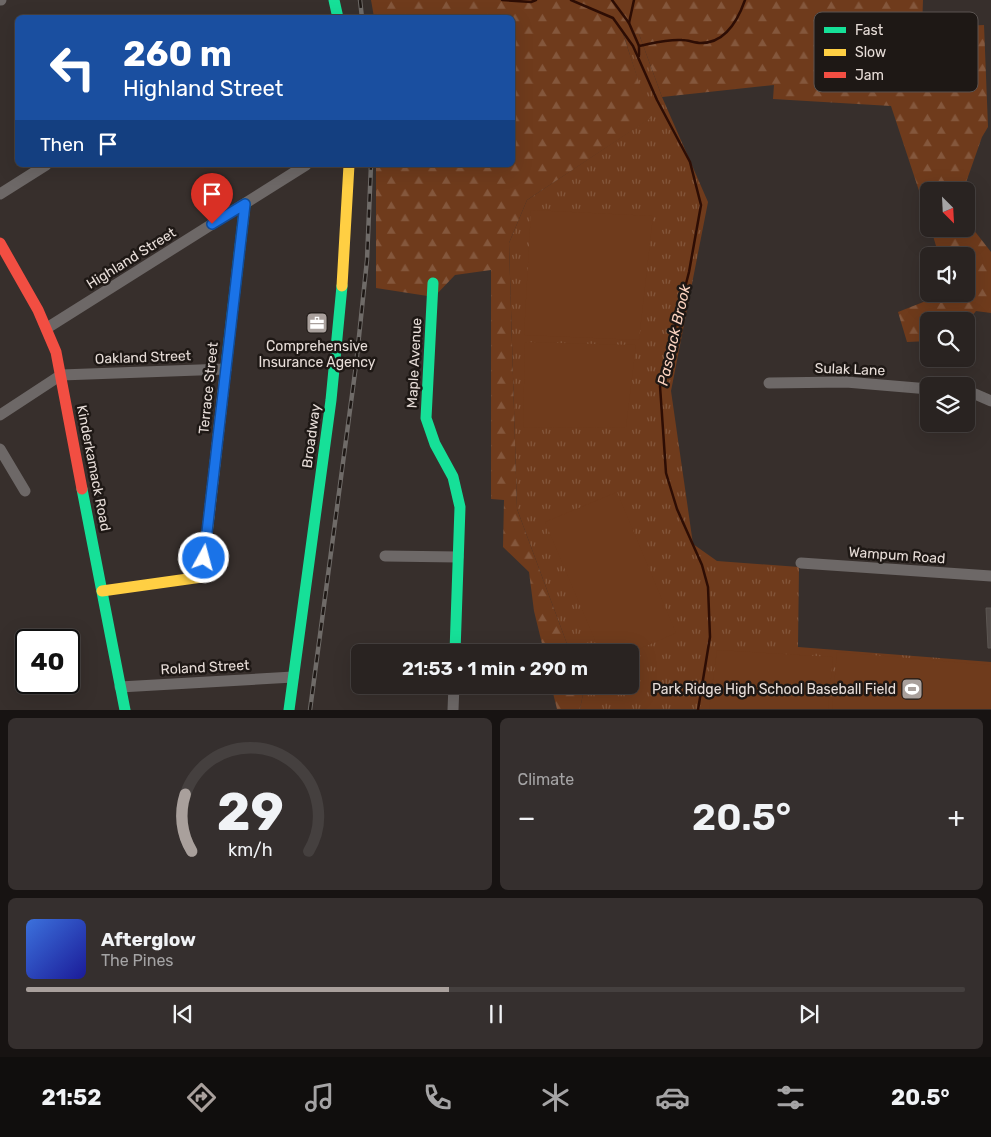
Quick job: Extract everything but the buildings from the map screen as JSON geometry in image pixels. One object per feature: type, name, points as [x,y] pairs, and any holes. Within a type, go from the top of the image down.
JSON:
[{"type":"street","points":[[334,0],[337,15]]},
{"type":"street","points":[[0,194],[43,167]]},
{"type":"street","name":"Highland Street","points":[[47,328],[303,167]]},
{"type":"street","name":"Broadway","points":[[289,710],[331,400],[344,256],[349,167]]},
{"type":"street","name":"Terrace Street","points":[[102,591],[202,577],[245,204]]},
{"type":"street","name":"Kinderkamack Road","points":[[0,243],[38,308],[56,352],[125,710]]},
{"type":"street","name":"Maple Avenue","points":[[433,283],[426,418],[434,444],[450,470],[458,492],[460,507],[455,644]]},
{"type":"street","name":"Oakland Street","points":[[61,376],[226,369]]},
{"type":"street","points":[[0,415],[61,376]]},
{"type":"street","name":"Sulak Lane","points":[[769,383],[846,382],[920,389]]},
{"type":"street","points":[[975,394],[991,401]]},
{"type":"street","points":[[0,450],[25,492]]},
{"type":"street","points":[[385,556],[458,557]]},
{"type":"street","name":"Wampum Road","points":[[801,563],[991,576]]},
{"type":"street","name":"Roland Street","points":[[120,687],[293,677]]},
{"type":"street","points":[[453,710],[454,694]]},
{"type":"green space","points":[[371,0],[923,0],[923,12],[814,12],[814,92],[978,92],[978,25],[984,25],[988,127],[982,137],[966,182],[920,182],[920,194],[891,106],[773,99],[774,85],[662,97],[639,34],[622,31],[651,118],[527,200],[509,243],[517,509],[567,644],[542,644],[534,611],[529,572],[503,547],[504,500],[491,499],[491,270],[455,275],[434,297],[376,288],[376,167],[515,167],[515,15],[374,15]]},
{"type":"green space","points":[[622,30],[639,34],[662,97],[708,202],[671,391],[693,544],[717,561],[799,567],[798,647],[991,662],[991,709],[580,709],[583,694],[639,694],[639,644],[567,644],[517,509],[509,243],[527,200],[650,118]]},
{"type":"green space","points":[[531,210],[653,216],[639,340],[524,335]]},
{"type":"green space","points":[[975,232],[991,252],[991,313],[976,311],[920,312],[920,341],[907,342],[898,312],[923,302],[975,302],[975,247],[936,247],[934,238],[975,238]]},
{"type":"green space","points":[[525,342],[636,345],[626,427],[523,428]]},
{"type":"green space","points":[[617,492],[676,633],[639,649],[639,644],[597,644],[545,522]]},
{"type":"green space","name":"Park Ridge High School Baseball Field","points":[[717,650],[833,657],[828,709],[709,709]]},
{"type":"green space","name":"Park Ridge High School Baseball Field","points":[[837,652],[990,665],[991,709],[832,709]]},
{"type":"green space","points":[[553,694],[583,694],[580,709],[557,709]]},
{"type":"waterway","name":"Pascack Brook","points":[[502,0],[531,2],[536,0]]},
{"type":"waterway","name":"Pascack Brook","points":[[571,0],[613,18],[633,46],[657,100],[690,162],[701,205],[689,272],[660,386],[666,473],[677,509],[702,565],[708,587],[710,637],[698,710]]},
{"type":"waterway","points":[[612,0],[629,23],[639,46]]},
{"type":"waterway","points":[[629,23],[634,0]]},
{"type":"waterway","name":"Pascack Brook","points":[[639,56],[639,46],[671,40],[701,43],[717,39],[729,29],[739,15],[745,0]]},
{"type":"railway","points":[[360,0],[362,15]]},
{"type":"railway","points":[[310,710],[356,365],[367,260],[371,167]]},
{"type":"traffic: fast","points":[[334,0],[337,15]]},
{"type":"traffic: fast","points":[[226,367],[245,204]]},
{"type":"traffic: fast","points":[[433,283],[426,418],[435,444],[453,477],[460,507],[455,644]]},
{"type":"traffic: fast","points":[[289,710],[331,400],[342,286]]},
{"type":"traffic: fast","points":[[82,489],[125,710]]},
{"type":"traffic: slow","points":[[342,286],[349,167]]},
{"type":"traffic: slow","points":[[102,591],[202,577],[226,367]]},
{"type":"traffic: jam","points":[[0,243],[38,310],[56,352],[82,489]]},
{"type":"place","name":"Comprehensive Insurance Agency","points":[[317,323]]},
{"type":"place","name":"Park Ridge High School Baseball Field","points":[[912,689]]},
{"type":"route","points":[[204,558],[245,204],[212,224]]}]
